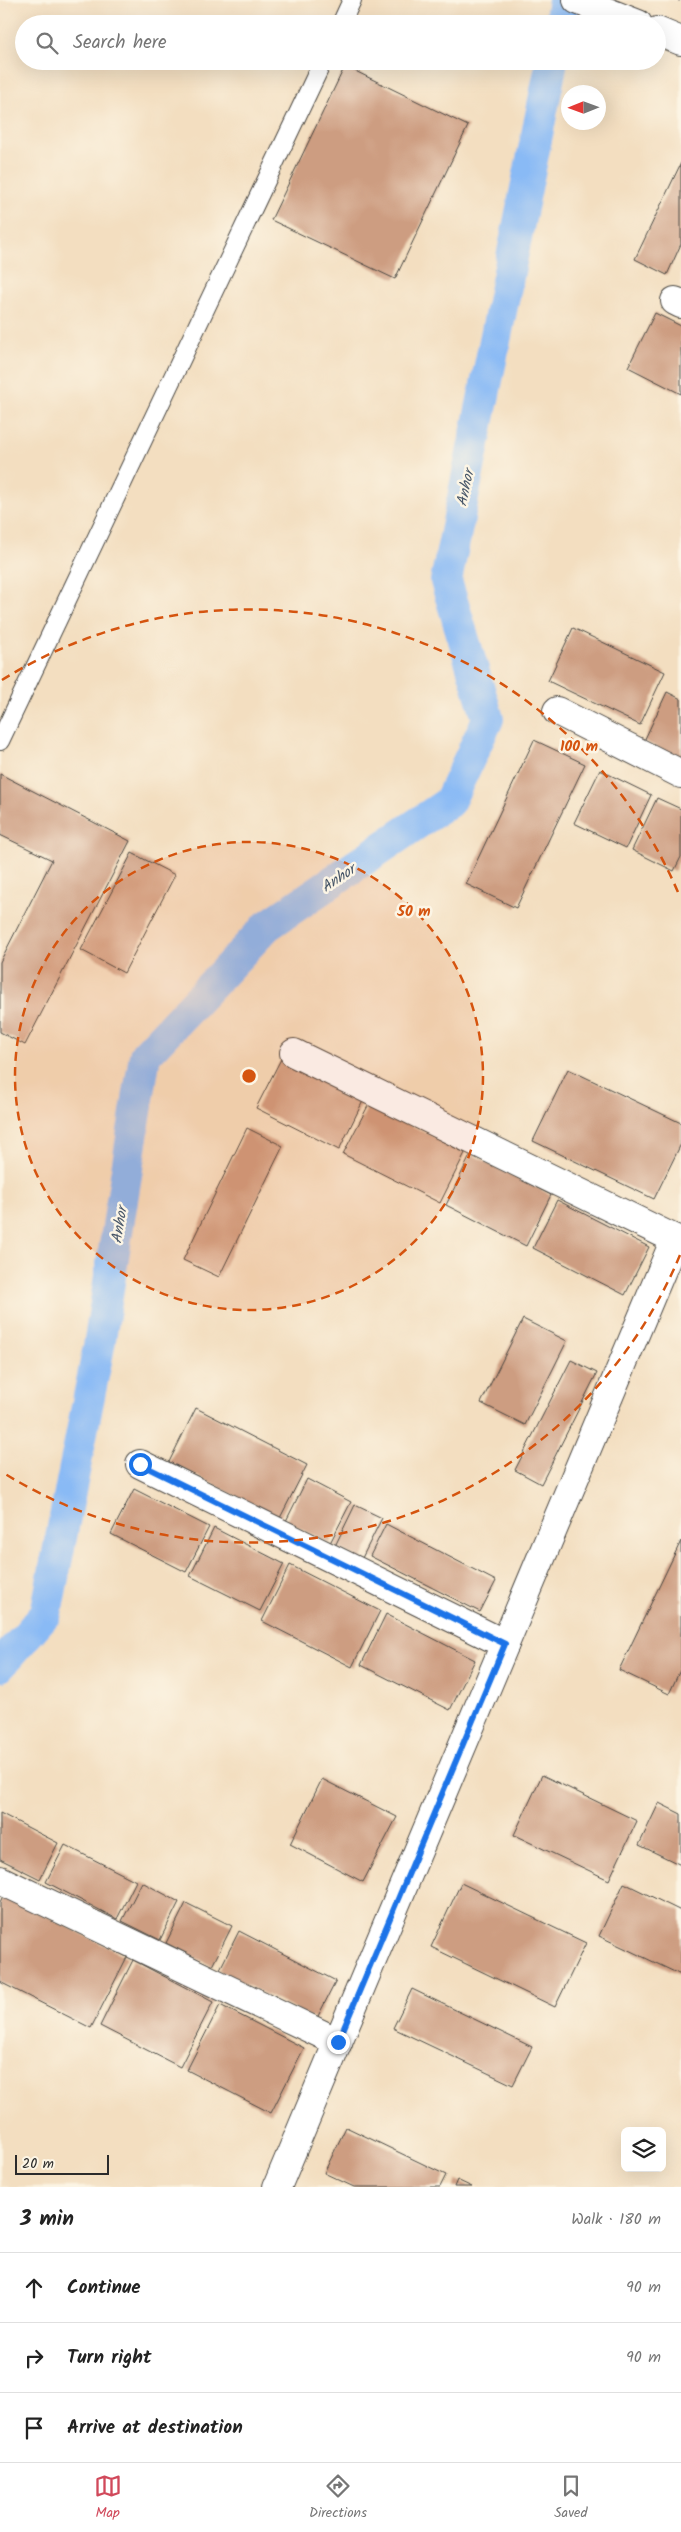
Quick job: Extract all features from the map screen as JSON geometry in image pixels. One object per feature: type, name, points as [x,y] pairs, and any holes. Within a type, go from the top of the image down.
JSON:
[{"type":"street","points":[[577,0],[615,15]]},
{"type":"street","points":[[557,711],[681,774]]},
{"type":"street","points":[[277,2187],[505,1644],[678,1240],[294,1053]]},
{"type":"street","points":[[140,1464],[505,1644]]},
{"type":"street","points":[[0,1880],[338,2042]]},
{"type":"lane","points":[[345,15],[352,0]]},
{"type":"lane","points":[[0,741],[319,70]]},
{"type":"building","points":[[343,70],[353,70],[468,126],[395,279],[271,220]]},
{"type":"building","points":[[681,163],[681,244],[667,275],[635,259]]},
{"type":"building","points":[[655,313],[681,326],[681,394],[628,367]]},
{"type":"building","points":[[573,628],[665,672],[640,725],[548,681]]},
{"type":"building","points":[[667,692],[681,699],[681,759],[644,741]]},
{"type":"building","points":[[534,740],[585,764],[516,908],[466,884]]},
{"type":"building","points":[[600,770],[651,795],[626,848],[574,823]]},
{"type":"building","points":[[0,774],[130,841],[25,1045],[0,1032],[0,962],[52,860],[0,835]]},
{"type":"building","points":[[657,798],[681,809],[681,857],[674,871],[632,850]]},
{"type":"building","points":[[132,853],[175,875],[124,973],[81,950]]},
{"type":"building","points":[[281,1059],[363,1101],[339,1150],[256,1108]]},
{"type":"building","points":[[568,1069],[681,1123],[681,1144],[654,1199],[533,1141]]},
{"type":"building","points":[[369,1104],[465,1153],[440,1203],[343,1154]]},
{"type":"building","points":[[247,1128],[283,1146],[219,1277],[183,1260]]},
{"type":"building","points":[[471,1154],[551,1195],[526,1246],[446,1205]]},
{"type":"building","points":[[557,1200],[649,1247],[625,1295],[533,1248]]},
{"type":"building","points":[[523,1319],[567,1341],[525,1425],[481,1403]]},
{"type":"building","points":[[571,1360],[597,1373],[541,1484],[515,1470]]},
{"type":"building","points":[[196,1408],[307,1465],[280,1518],[169,1462]]},
{"type":"building","points":[[307,1479],[351,1502],[330,1543],[286,1521]]},
{"type":"building","points":[[134,1489],[209,1527],[186,1572],[111,1534]]},
{"type":"building","points":[[355,1505],[382,1518],[361,1560],[335,1546]]},
{"type":"building","points":[[386,1524],[496,1581],[480,1612],[370,1556]]},
{"type":"building","points":[[214,1528],[284,1564],[260,1611],[190,1576]]},
{"type":"building","points":[[681,1541],[681,1668],[669,1694],[619,1670]]},
{"type":"building","points":[[290,1565],[380,1611],[352,1667],[262,1621]]},
{"type":"building","points":[[386,1614],[475,1660],[450,1710],[361,1665]]},
{"type":"building","points":[[542,1775],[637,1821],[609,1880],[514,1835]]},
{"type":"building","points":[[322,1779],[397,1817],[363,1882],[290,1844]]},
{"type":"building","points":[[659,1803],[681,1814],[681,1865],[639,1845]]},
{"type":"building","points":[[0,1813],[58,1843],[40,1879],[0,1859]]},
{"type":"building","points":[[65,1845],[136,1881],[117,1919],[46,1882]]},
{"type":"building","points":[[142,1882],[179,1902],[160,1940],[122,1921]]},
{"type":"building","points":[[461,1883],[586,1943],[555,2007],[431,1947]]},
{"type":"building","points":[[624,1883],[681,1911],[681,1975],[599,1936]]},
{"type":"building","points":[[4,1894],[127,1957],[91,2028],[0,1982],[0,1902]]},
{"type":"building","points":[[186,1903],[232,1926],[212,1966],[166,1943]]},
{"type":"building","points":[[239,1931],[336,1981],[316,2020],[219,1971]]},
{"type":"building","points":[[133,1960],[213,2002],[180,2067],[100,2026]]},
{"type":"building","points":[[412,1989],[532,2047],[513,2085],[393,2028]]},
{"type":"building","points":[[220,2005],[304,2048],[271,2113],[187,2070]]},
{"type":"building","points":[[346,2127],[446,2175],[440,2187],[354,2187],[324,2173]]},
{"type":"building","points":[[457,2180],[472,2187],[454,2187]]},
{"type":"waterway","name":"Anhor","points":[[562,15],[564,0]]},
{"type":"waterway","name":"Anhor","points":[[0,1666],[46,1613],[99,1346],[145,1055],[267,926],[449,802],[488,719],[446,581],[550,70]]},
{"type":"route","points":[[140,1464],[505,1644],[338,2042]]}]
